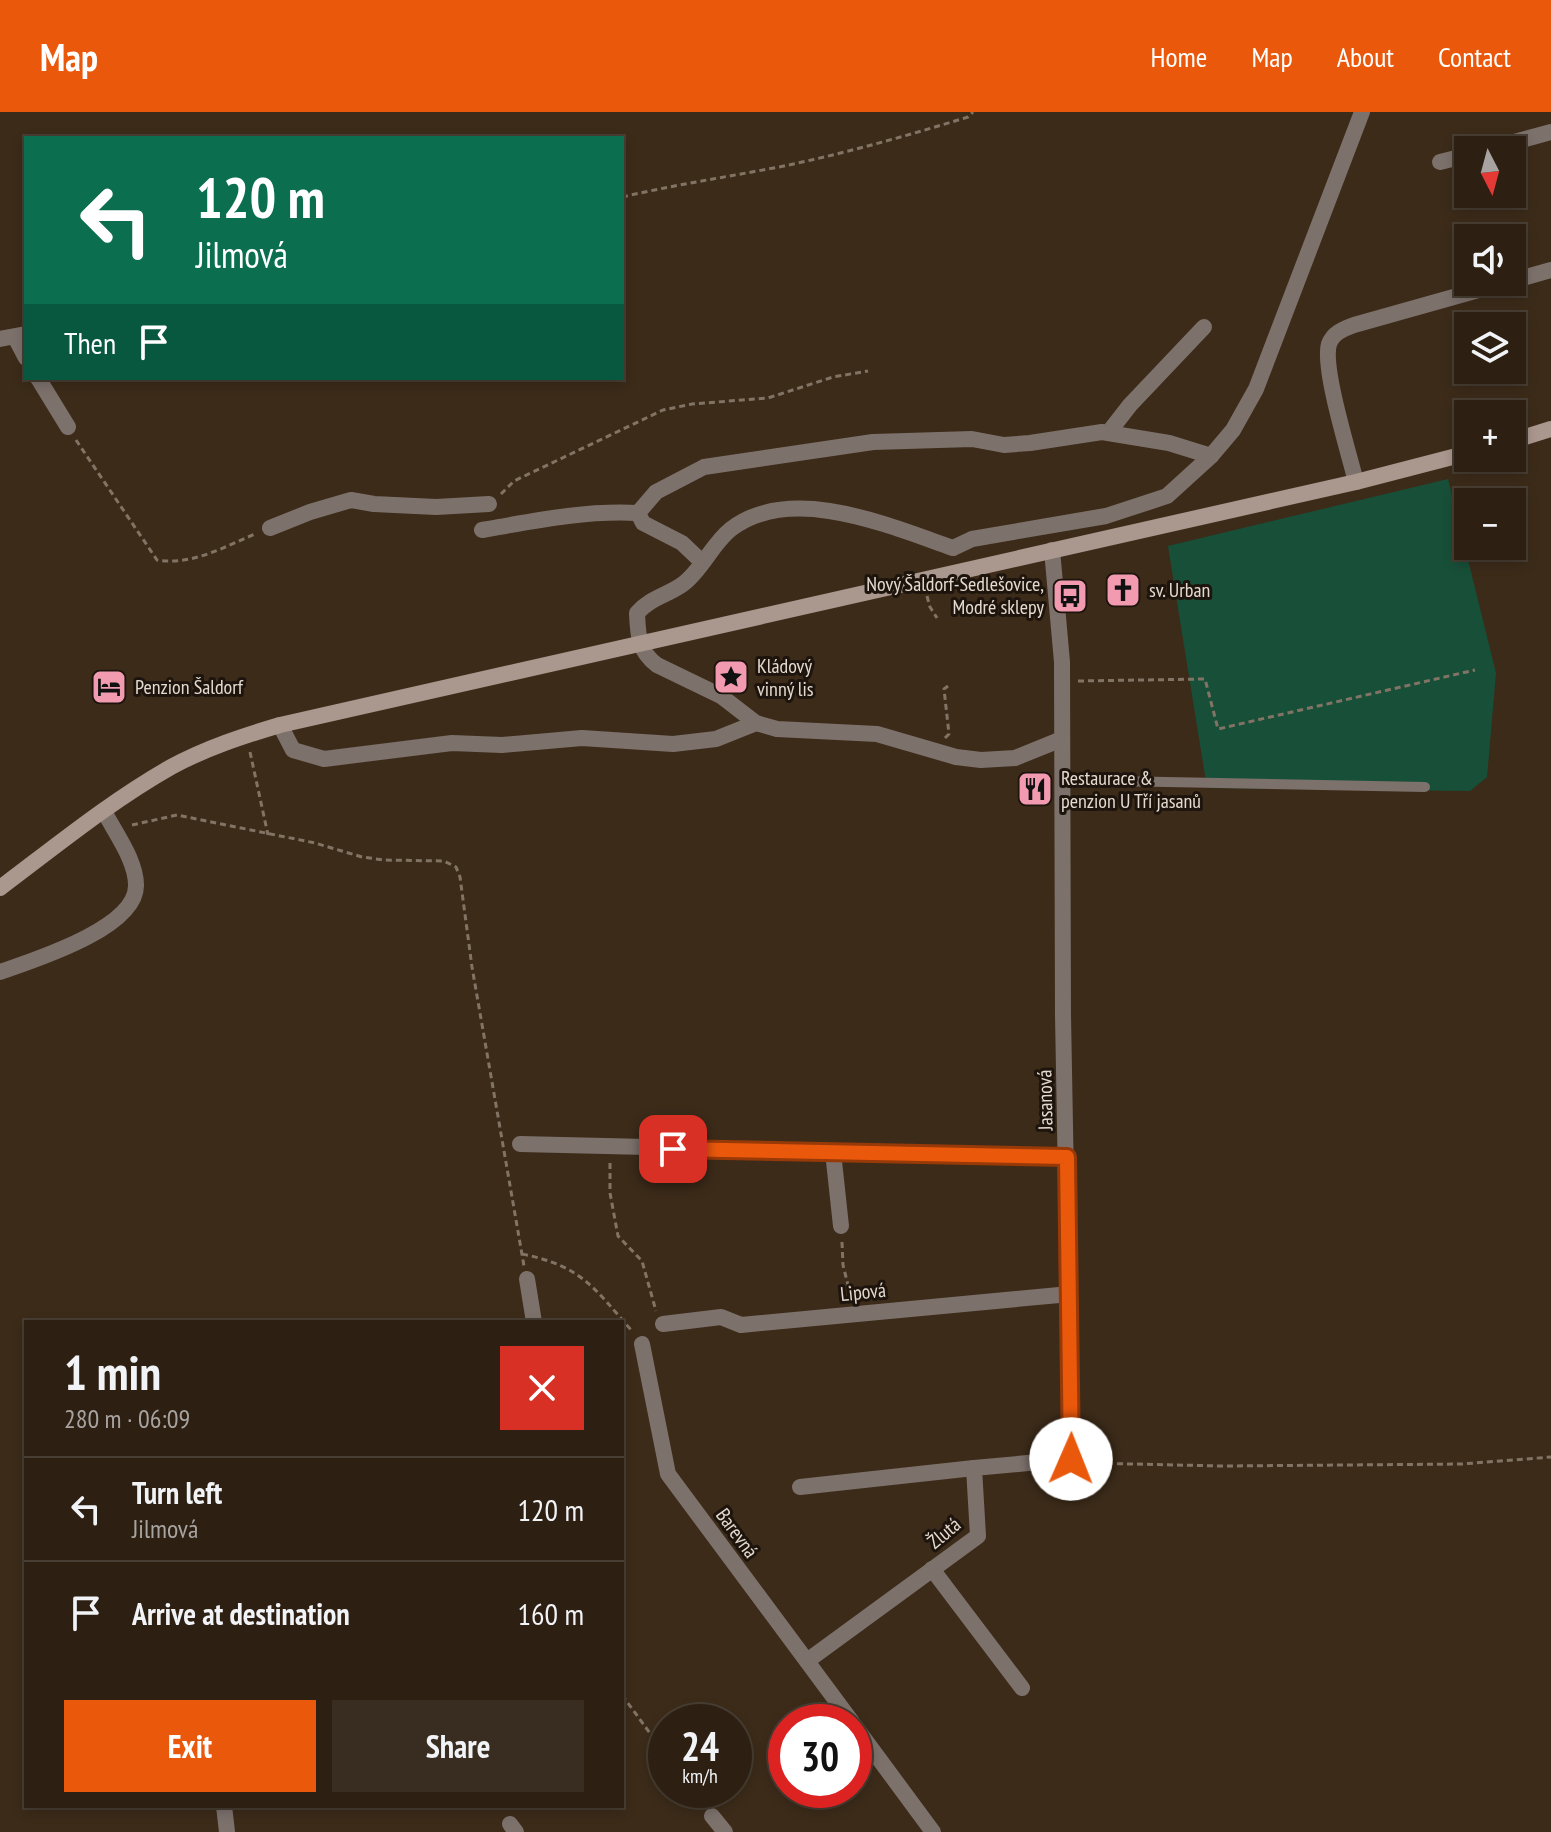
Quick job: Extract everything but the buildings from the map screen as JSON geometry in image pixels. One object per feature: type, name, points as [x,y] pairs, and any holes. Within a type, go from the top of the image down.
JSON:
[{"type":"main road","points":[[1526,437],[1551,429]]},
{"type":"main road","points":[[0,888],[104,811],[174,766],[245,735],[1356,482],[1454,457]]},
{"type":"street","points":[[1062,739],[1025,755],[1004,760],[969,759],[877,734],[777,729],[756,723],[721,696],[649,659],[638,644],[637,613],[645,603],[685,583],[729,530],[746,518],[767,511],[809,510],[864,517],[953,548],[972,539],[1106,516],[1167,496],[1211,456],[1233,430],[1252,399],[1362,112]]},
{"type":"street","points":[[1526,139],[1551,132]]},
{"type":"street","points":[[1440,162],[1454,158]]},
{"type":"street","points":[[1526,277],[1551,270]]},
{"type":"street","points":[[1356,482],[1333,386],[1328,356],[1330,341],[1336,334],[1354,325],[1457,296]]},
{"type":"street","points":[[1109,432],[1130,405],[1204,327]]},
{"type":"street","points":[[14,337],[24,354]]},
{"type":"street","points":[[39,380],[68,427]]},
{"type":"street","points":[[638,513],[656,492],[704,467],[873,442],[972,439],[1004,445],[1109,432],[1169,443],[1211,456]]},
{"type":"street","points":[[270,528],[351,500],[436,507],[489,504]]},
{"type":"street","points":[[482,530],[536,520],[613,512],[638,513]]},
{"type":"street","points":[[638,513],[643,523],[682,543],[702,562]]},
{"type":"street","points":[[953,548],[953,573]]},
{"type":"street","name":"Jasanová","points":[[1052,550],[1061,646],[1071,1459]]},
{"type":"street","points":[[280,725],[293,750],[324,759],[452,743],[502,745],[582,738],[673,744],[716,739],[756,723]]},
{"type":"street","points":[[0,972],[65,947],[102,928],[128,908],[134,899],[134,874],[104,811]]},
{"type":"street","points":[[520,1144],[1067,1157]]},
{"type":"street","points":[[833,1152],[841,1226]]},
{"type":"street","points":[[527,1279],[534,1320]]},
{"type":"street","name":"Lipová","points":[[663,1324],[721,1317],[741,1325],[1070,1294]]},
{"type":"street","name":"Barevná","points":[[642,1344],[668,1474],[839,1704]]},
{"type":"street","points":[[800,1487],[1071,1459]]},
{"type":"street","name":"Žlutá","points":[[807,1661],[978,1536],[974,1468]]},
{"type":"street","points":[[932,1569],[1022,1688]]},
{"type":"street","name":"Barevná","points":[[872,1749],[933,1832]]},
{"type":"street","points":[[224,1808],[227,1832]]},
{"type":"street","points":[[712,1816],[725,1832]]},
{"type":"lane","points":[[1061,780],[1425,787]]},
{"type":"path","points":[[624,197],[877,145],[968,117],[973,112]]},
{"type":"path","points":[[489,504],[514,481],[663,410],[692,404],[768,398],[833,377],[868,371]]},
{"type":"path","points":[[68,427],[157,560],[174,563],[270,528]]},
{"type":"path","points":[[926,588],[930,607],[937,618]]},
{"type":"path","points":[[1078,681],[1205,679],[1218,729],[1475,670]]},
{"type":"path","points":[[933,750],[949,734],[944,689],[948,686]]},
{"type":"path","points":[[245,735],[263,802],[268,835]]},
{"type":"path","points":[[112,828],[177,815],[315,843],[362,857],[444,861],[456,867],[527,1279]]},
{"type":"path","points":[[609,1148],[610,1193],[618,1236],[642,1261],[652,1303],[663,1324]]},
{"type":"path","points":[[841,1226],[843,1265],[853,1313]]},
{"type":"path","points":[[522,1254],[550,1259],[588,1280],[622,1320]]},
{"type":"path","points":[[624,1323],[642,1344]]},
{"type":"path","points":[[1071,1459],[1118,1465],[1335,1466],[1462,1464],[1551,1457]]},
{"type":"path","points":[[624,1698],[648,1730]]},
{"type":"green space","points":[[1448,479],[1454,503],[1454,560],[1468,560],[1496,673],[1487,777],[1470,791],[1207,788],[1168,546]]},
{"type":"place","name":"sv. Urban","points":[[1123,590]]},
{"type":"place","name":"Nový Šaldorf-Sedlešovice, Modré sklepy","points":[[1070,596]]},
{"type":"place","name":"Kládový vinný lis","points":[[731,677]]},
{"type":"place","name":"Penzion Šaldorf","points":[[109,687]]},
{"type":"place","name":"Restaurace & penzion U Tří jasanů","points":[[1035,789]]},
{"type":"route","points":[[673,1149],[1067,1157],[1071,1459]]}]
